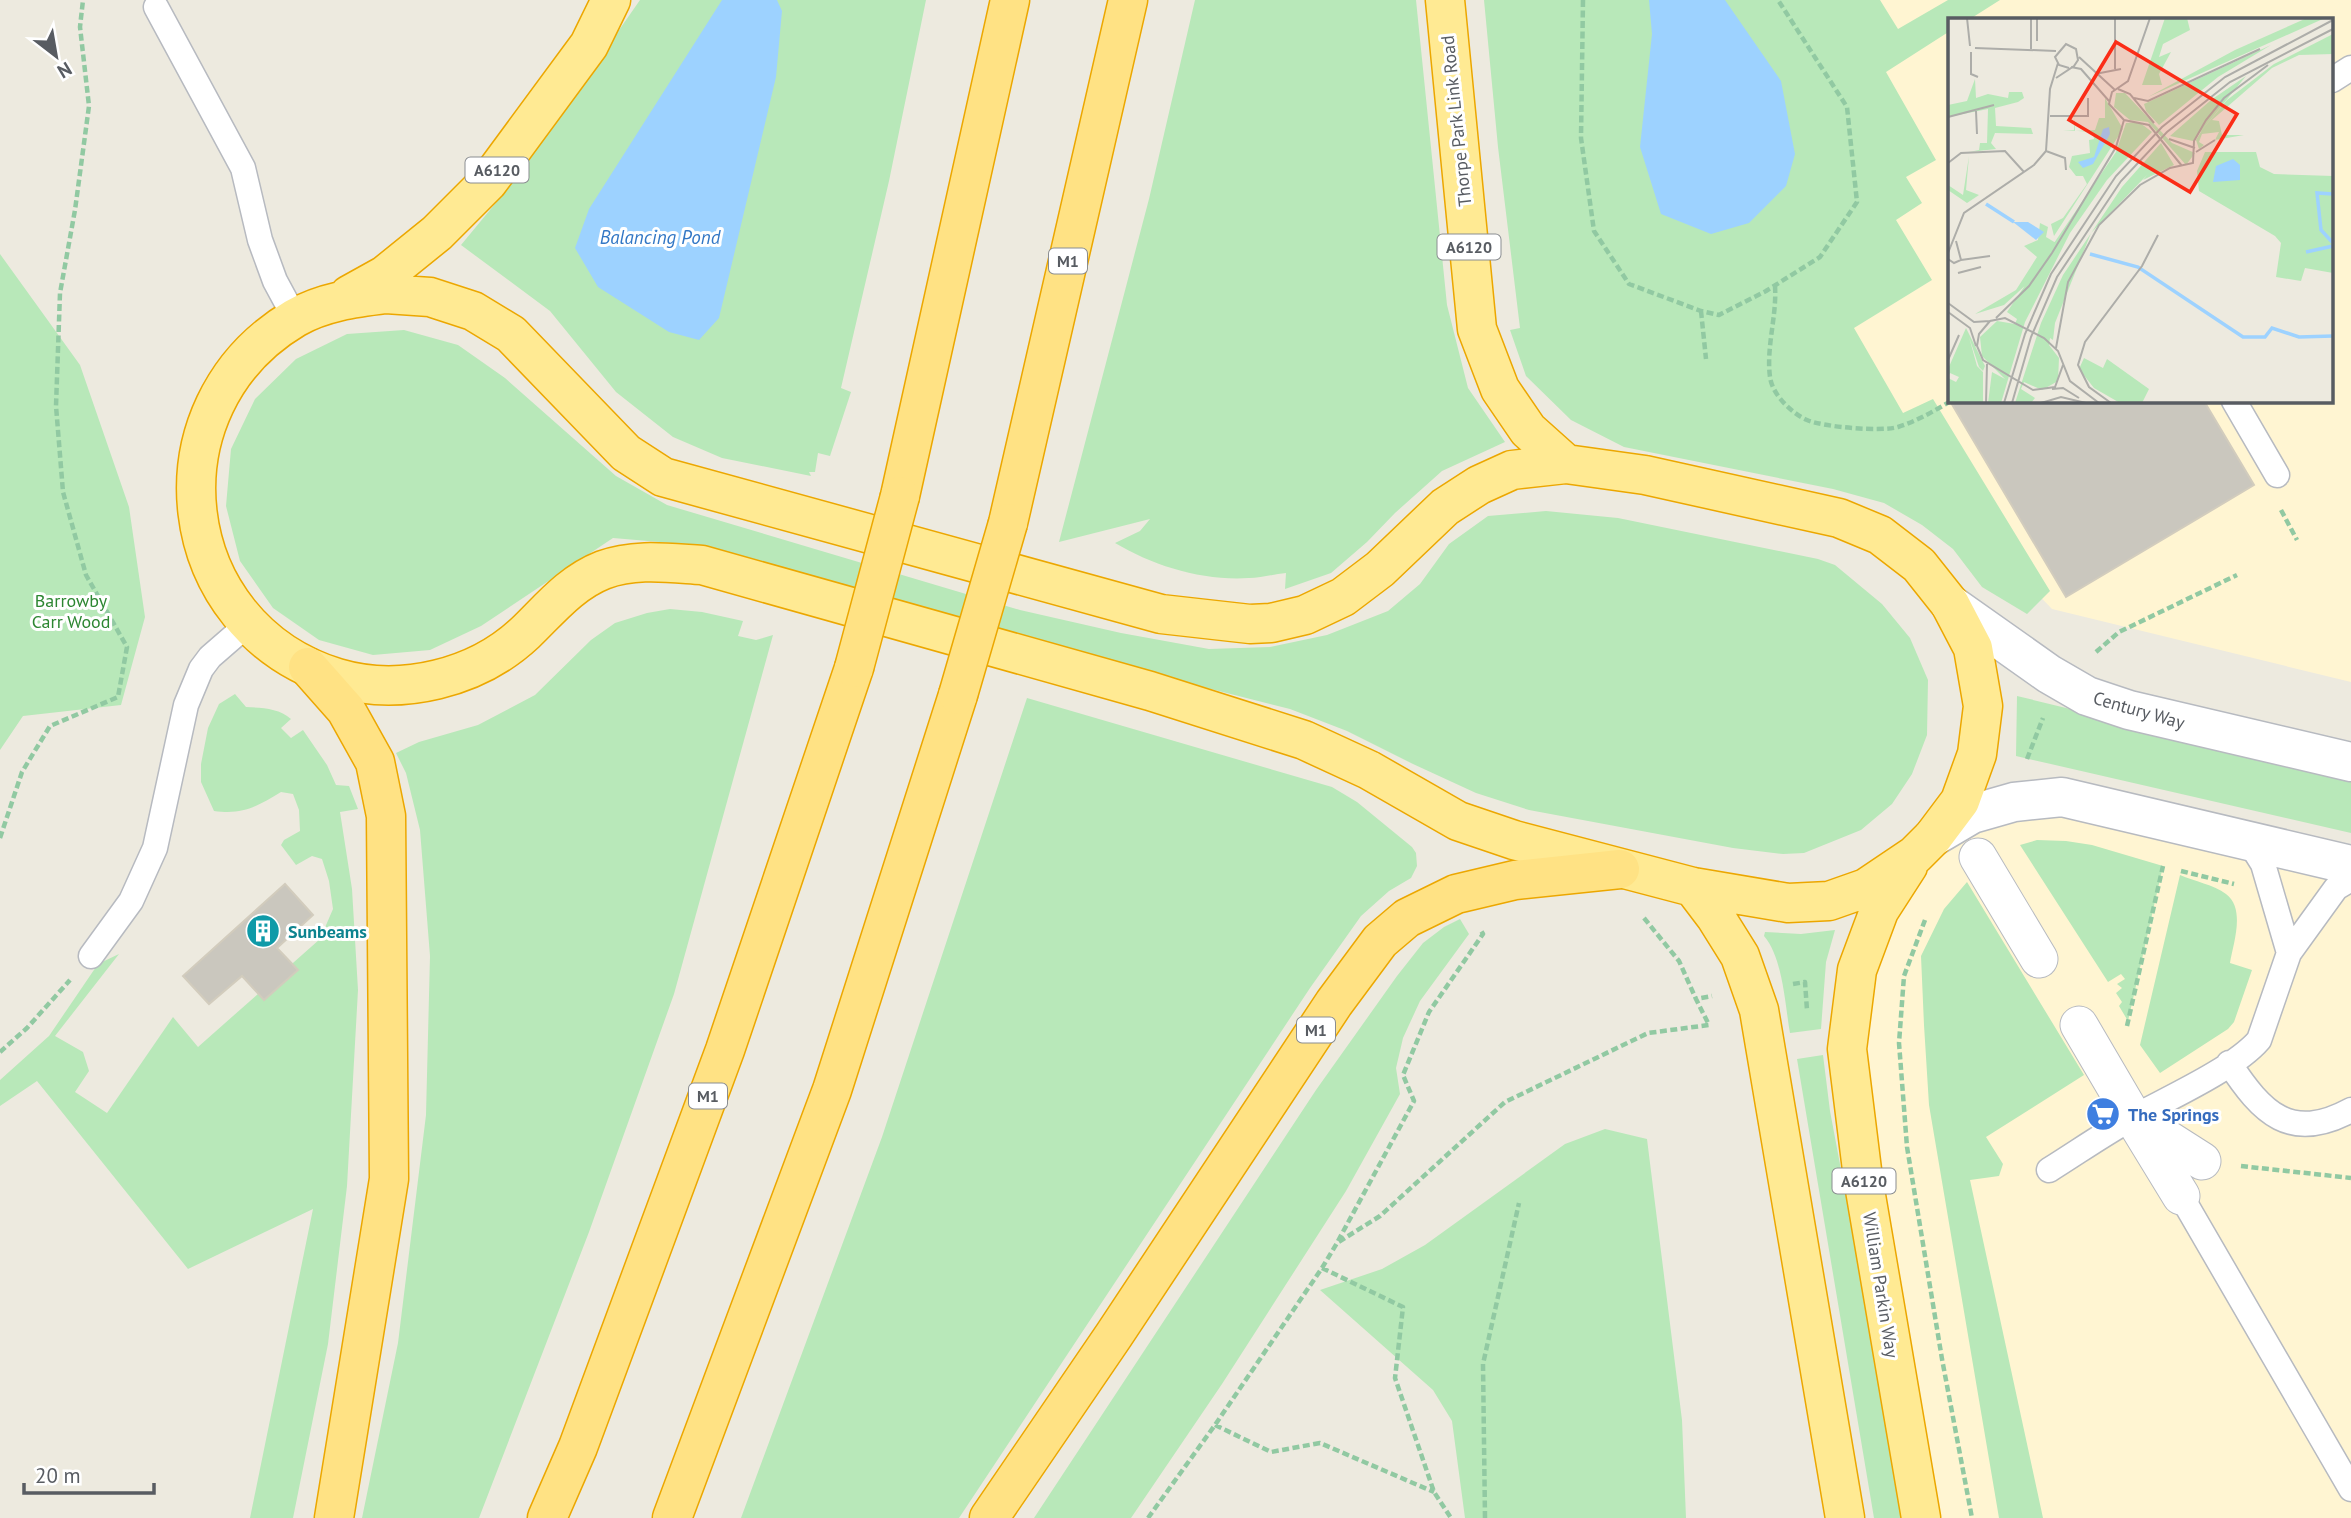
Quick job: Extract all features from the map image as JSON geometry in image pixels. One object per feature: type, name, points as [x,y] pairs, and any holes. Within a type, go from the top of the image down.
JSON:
[{"type":"highway","name":"A6120","points":[[341,299],[385,275],[437,233],[488,182],[589,45],[611,0]]},
{"type":"highway","name":"M1","points":[[547,1518],[578,1447],[725,1049],[854,668],[900,496],[1010,0]]},
{"type":"highway","name":"M1","points":[[671,1518],[832,1090],[958,695],[1008,523],[1128,0]]},
{"type":"highway","name":"Thorpe Park Link Road","points":[[1445,0],[1477,329],[1500,389],[1528,430],[1566,464]]},
{"type":"highway","points":[[386,294],[430,297],[473,311],[511,334],[626,453],[663,477],[1161,614],[1250,624],[1271,623],[1305,615],[1343,597],[1380,569],[1445,507],[1479,485],[1511,470],[1566,464],[1645,475],[1839,519],[1880,536],[1919,565],[1950,604],[1973,648],[1983,706],[1977,754],[1960,801],[1924,846],[1866,888],[1829,901],[1788,903],[1693,887],[1514,840],[1458,821],[1368,770],[1304,740],[1150,691],[702,565],[644,562],[603,570],[576,584],[524,634],[498,653],[469,669],[437,680],[405,685],[339,679],[308,667],[276,648],[248,624],[224,592],[206,557],[197,519],[195,479],[201,440],[215,403],[236,369],[263,341],[295,318],[341,299],[386,294]]},
{"type":"highway","points":[[308,667],[346,710],[375,762],[386,816],[389,1179],[334,1518]]},
{"type":"highway","name":"William Parkin Way","points":[[1921,1518],[1866,1192],[1847,1049],[1857,970],[1880,911],[1924,846]]},
{"type":"highway","name":"M1","points":[[989,1518],[1334,1003],[1380,941],[1408,918],[1456,894],[1515,880],[1633,873]]},
{"type":"highway","points":[[1693,887],[1740,956],[1759,1010],[1845,1518]]},
{"type":"street","name":"Century Way","points":[[1950,604],[2049,674],[2087,696],[2129,710],[2351,762]]},
{"type":"street","points":[[1924,846],[1972,814],[2014,802],[2062,797],[2351,865]]},
{"type":"street","points":[[1978,857],[2039,959]]},
{"type":"street","points":[[2079,1025],[2181,1196]]},
{"type":"street","points":[[2133,1117],[2202,1161]]},
{"type":"lane","points":[[156,7],[243,168],[260,240],[275,281],[295,318]]},
{"type":"lane","points":[[2334,79],[2351,68]]},
{"type":"lane","points":[[2235,402],[2277,475]]},
{"type":"lane","points":[[91,956],[131,901],[155,848],[186,705],[201,669],[210,657],[248,624]]},
{"type":"lane","points":[[2248,840],[2263,864],[2289,953]]},
{"type":"lane","points":[[2049,1170],[2133,1117],[2251,1050],[2259,1040],[2289,953],[2336,888],[2351,879]]},
{"type":"lane","points":[[2229,1063],[2258,1104],[2274,1116],[2295,1123],[2318,1123],[2351,1110]]},
{"type":"lane","points":[[2181,1196],[2351,1489]]},
{"type":"path","points":[[0,838],[22,772],[50,726],[118,697],[127,647],[86,576],[62,492],[56,406],[60,293],[75,210],[89,106],[80,27],[83,0]]},
{"type":"path","points":[[1583,0],[1581,138],[1594,230],[1629,284],[1719,315],[1820,257],[1857,202],[1847,107],[1778,0]]},
{"type":"path","points":[[1775,285],[1776,308],[1770,379],[1782,402],[1807,420],[1853,429],[1896,428],[1949,402]]},
{"type":"path","points":[[1701,311],[1706,359]]},
{"type":"path","points":[[2105,1069],[2116,1057],[2124,1035],[2162,866]]},
{"type":"path","points":[[1633,873],[1643,916],[1679,961],[1696,999]]},
{"type":"path","points":[[1148,1518],[1322,1268],[1414,1101],[1403,1075],[1429,1012],[1483,934],[1456,894]]},
{"type":"path","points":[[0,1052],[27,1028],[91,956]]},
{"type":"path","points":[[1337,1243],[1380,1216],[1505,1102],[1648,1033],[1709,1026]]},
{"type":"path","points":[[1899,1043],[1907,1147],[1942,1359],[1972,1518]]},
{"type":"path","points":[[2202,1161],[2351,1178]]},
{"type":"path","points":[[1485,1518],[1483,1364],[1519,1203]]},
{"type":"path","points":[[1322,1268],[1403,1307],[1395,1378],[1434,1492],[1451,1518]]},
{"type":"path","points":[[1215,1425],[1271,1452],[1320,1443],[1434,1492]]},
{"type":"shaded area","points":[[1828,0],[2351,0],[2351,682],[2052,609],[1957,511],[1825,433]]},
{"type":"shaded area","name":"The Springs","points":[[2014,802],[2351,865],[2351,1518],[1921,1518],[1847,1049],[1915,855]]},
{"type":"green space","points":[[640,0],[926,0],[889,181],[841,388],[851,392],[830,456],[818,453],[815,472],[809,472],[811,476],[722,458],[673,437],[616,392],[550,311],[461,245],[513,182]]},
{"type":"green space","points":[[1195,0],[1416,0],[1447,305],[1468,388],[1505,442],[1442,471],[1331,573],[1285,589],[1286,573],[1254,578],[1196,574],[1146,559],[1115,543],[1140,531],[1150,519],[1059,542],[1149,199]]},
{"type":"green space","points":[[1484,0],[1880,0],[1898,29],[1948,0],[2000,0],[1972,18],[1948,18],[1948,32],[1886,72],[1936,160],[1906,177],[1922,203],[1896,220],[1932,280],[1854,328],[1903,413],[1933,399],[2050,591],[2027,614],[1982,587],[1953,549],[1922,525],[1884,503],[1833,489],[1624,447],[1571,420],[1526,376],[1510,330],[1520,328],[1498,147]]},
{"type":"green space","name":"Barrowby Carr Wood","points":[[0,254],[80,365],[129,507],[145,617],[121,705],[23,716],[0,750]]},
{"type":"green space","points":[[404,330],[458,345],[505,378],[616,476],[667,505],[1020,610],[1121,633],[1209,649],[1270,647],[1327,635],[1388,611],[1420,584],[1449,544],[1488,516],[1546,511],[1618,518],[1818,559],[1835,565],[1882,604],[1910,638],[1928,680],[1927,735],[1912,774],[1892,804],[1861,830],[1804,853],[1783,854],[1733,848],[1529,810],[1476,793],[1347,731],[1290,709],[1073,654],[683,544],[613,538],[481,626],[430,650],[373,655],[319,640],[273,608],[240,561],[226,506],[231,449],[255,399],[296,359],[347,334]]},
{"type":"green space","points":[[670,609],[702,612],[743,621],[738,636],[756,640],[773,635],[674,994],[589,1232],[479,1518],[362,1518],[398,1343],[426,1115],[430,956],[420,830],[406,773],[396,753],[419,742],[478,725],[535,695],[591,640],[615,623]]},
{"type":"green space","points":[[235,694],[246,707],[264,708],[286,715],[291,719],[281,728],[291,738],[303,730],[327,765],[336,785],[349,786],[358,809],[340,812],[352,889],[358,990],[347,1186],[328,1344],[293,1518],[250,1518],[313,1209],[188,1269],[37,1081],[0,1106],[0,1080],[49,1036],[98,964],[119,954],[55,1036],[83,1052],[89,1071],[75,1092],[107,1113],[173,1017],[198,1047],[320,939],[333,909],[329,881],[322,859],[312,856],[296,865],[281,845],[284,840],[300,831],[299,810],[293,794],[281,792],[241,811],[214,811],[201,782],[201,764],[208,728],[219,704]]},
{"type":"green space","points":[[2017,696],[2351,777],[2351,833],[2016,756]]},
{"type":"green space","points":[[1027,698],[1332,787],[1357,802],[1412,847],[1416,853],[1417,866],[1411,878],[1389,891],[1361,916],[1310,988],[959,1518],[741,1518],[882,1137]]},
{"type":"green space","points":[[2037,840],[2092,845],[2163,866],[2128,1021],[2119,1006],[2122,1002],[2116,993],[2122,988],[2117,984],[2125,979],[2121,974],[2108,982],[2020,845]]},
{"type":"green space","points":[[2180,875],[2216,888],[2232,900],[2237,927],[2230,963],[2252,970],[2234,1022],[2228,1029],[2160,1073],[2140,1045]]},
{"type":"green space","points":[[1967,882],[2084,1075],[1986,1137],[2003,1164],[1999,1176],[1970,1180],[2043,1518],[1999,1518],[1929,1105],[1921,956],[1944,909]]},
{"type":"green space","points":[[1460,919],[1469,934],[1420,1001],[1403,1038],[1396,1068],[1400,1094],[1346,1191],[1222,1384],[1131,1518],[1034,1518],[1316,1090],[1397,976],[1423,943]]},
{"type":"green space","points":[[1835,930],[1826,962],[1821,1029],[1790,1033],[1779,969],[1764,936],[1765,932],[1801,934]]},
{"type":"green space","points":[[1823,1055],[1830,1111],[1904,1518],[1874,1518],[1797,1059]]},
{"type":"green space","points":[[1605,1129],[1647,1139],[1682,1420],[1686,1518],[1465,1518],[1452,1421],[1433,1390],[1320,1290],[1382,1269],[1425,1245],[1565,1144]]},
{"type":"water","name":"Balancing Pond","points":[[722,0],[777,0],[782,11],[776,77],[719,318],[699,340],[669,332],[598,287],[575,248],[589,209]]},
{"type":"water","points":[[1649,0],[1725,0],[1781,81],[1795,154],[1786,186],[1749,223],[1711,234],[1661,214],[1640,147],[1652,34]]},
{"type":"building","points":[[1951,402],[2205,402],[2254,485],[2066,597]]},
{"type":"building","name":"Sunbeams","points":[[285,884],[313,915],[277,948],[298,970],[264,1000],[242,976],[209,1004],[183,976]]},
{"type":"place","name":"Sunbeams","points":[[263,931]]},
{"type":"place","name":"The Springs","points":[[2103,1114]]}]
